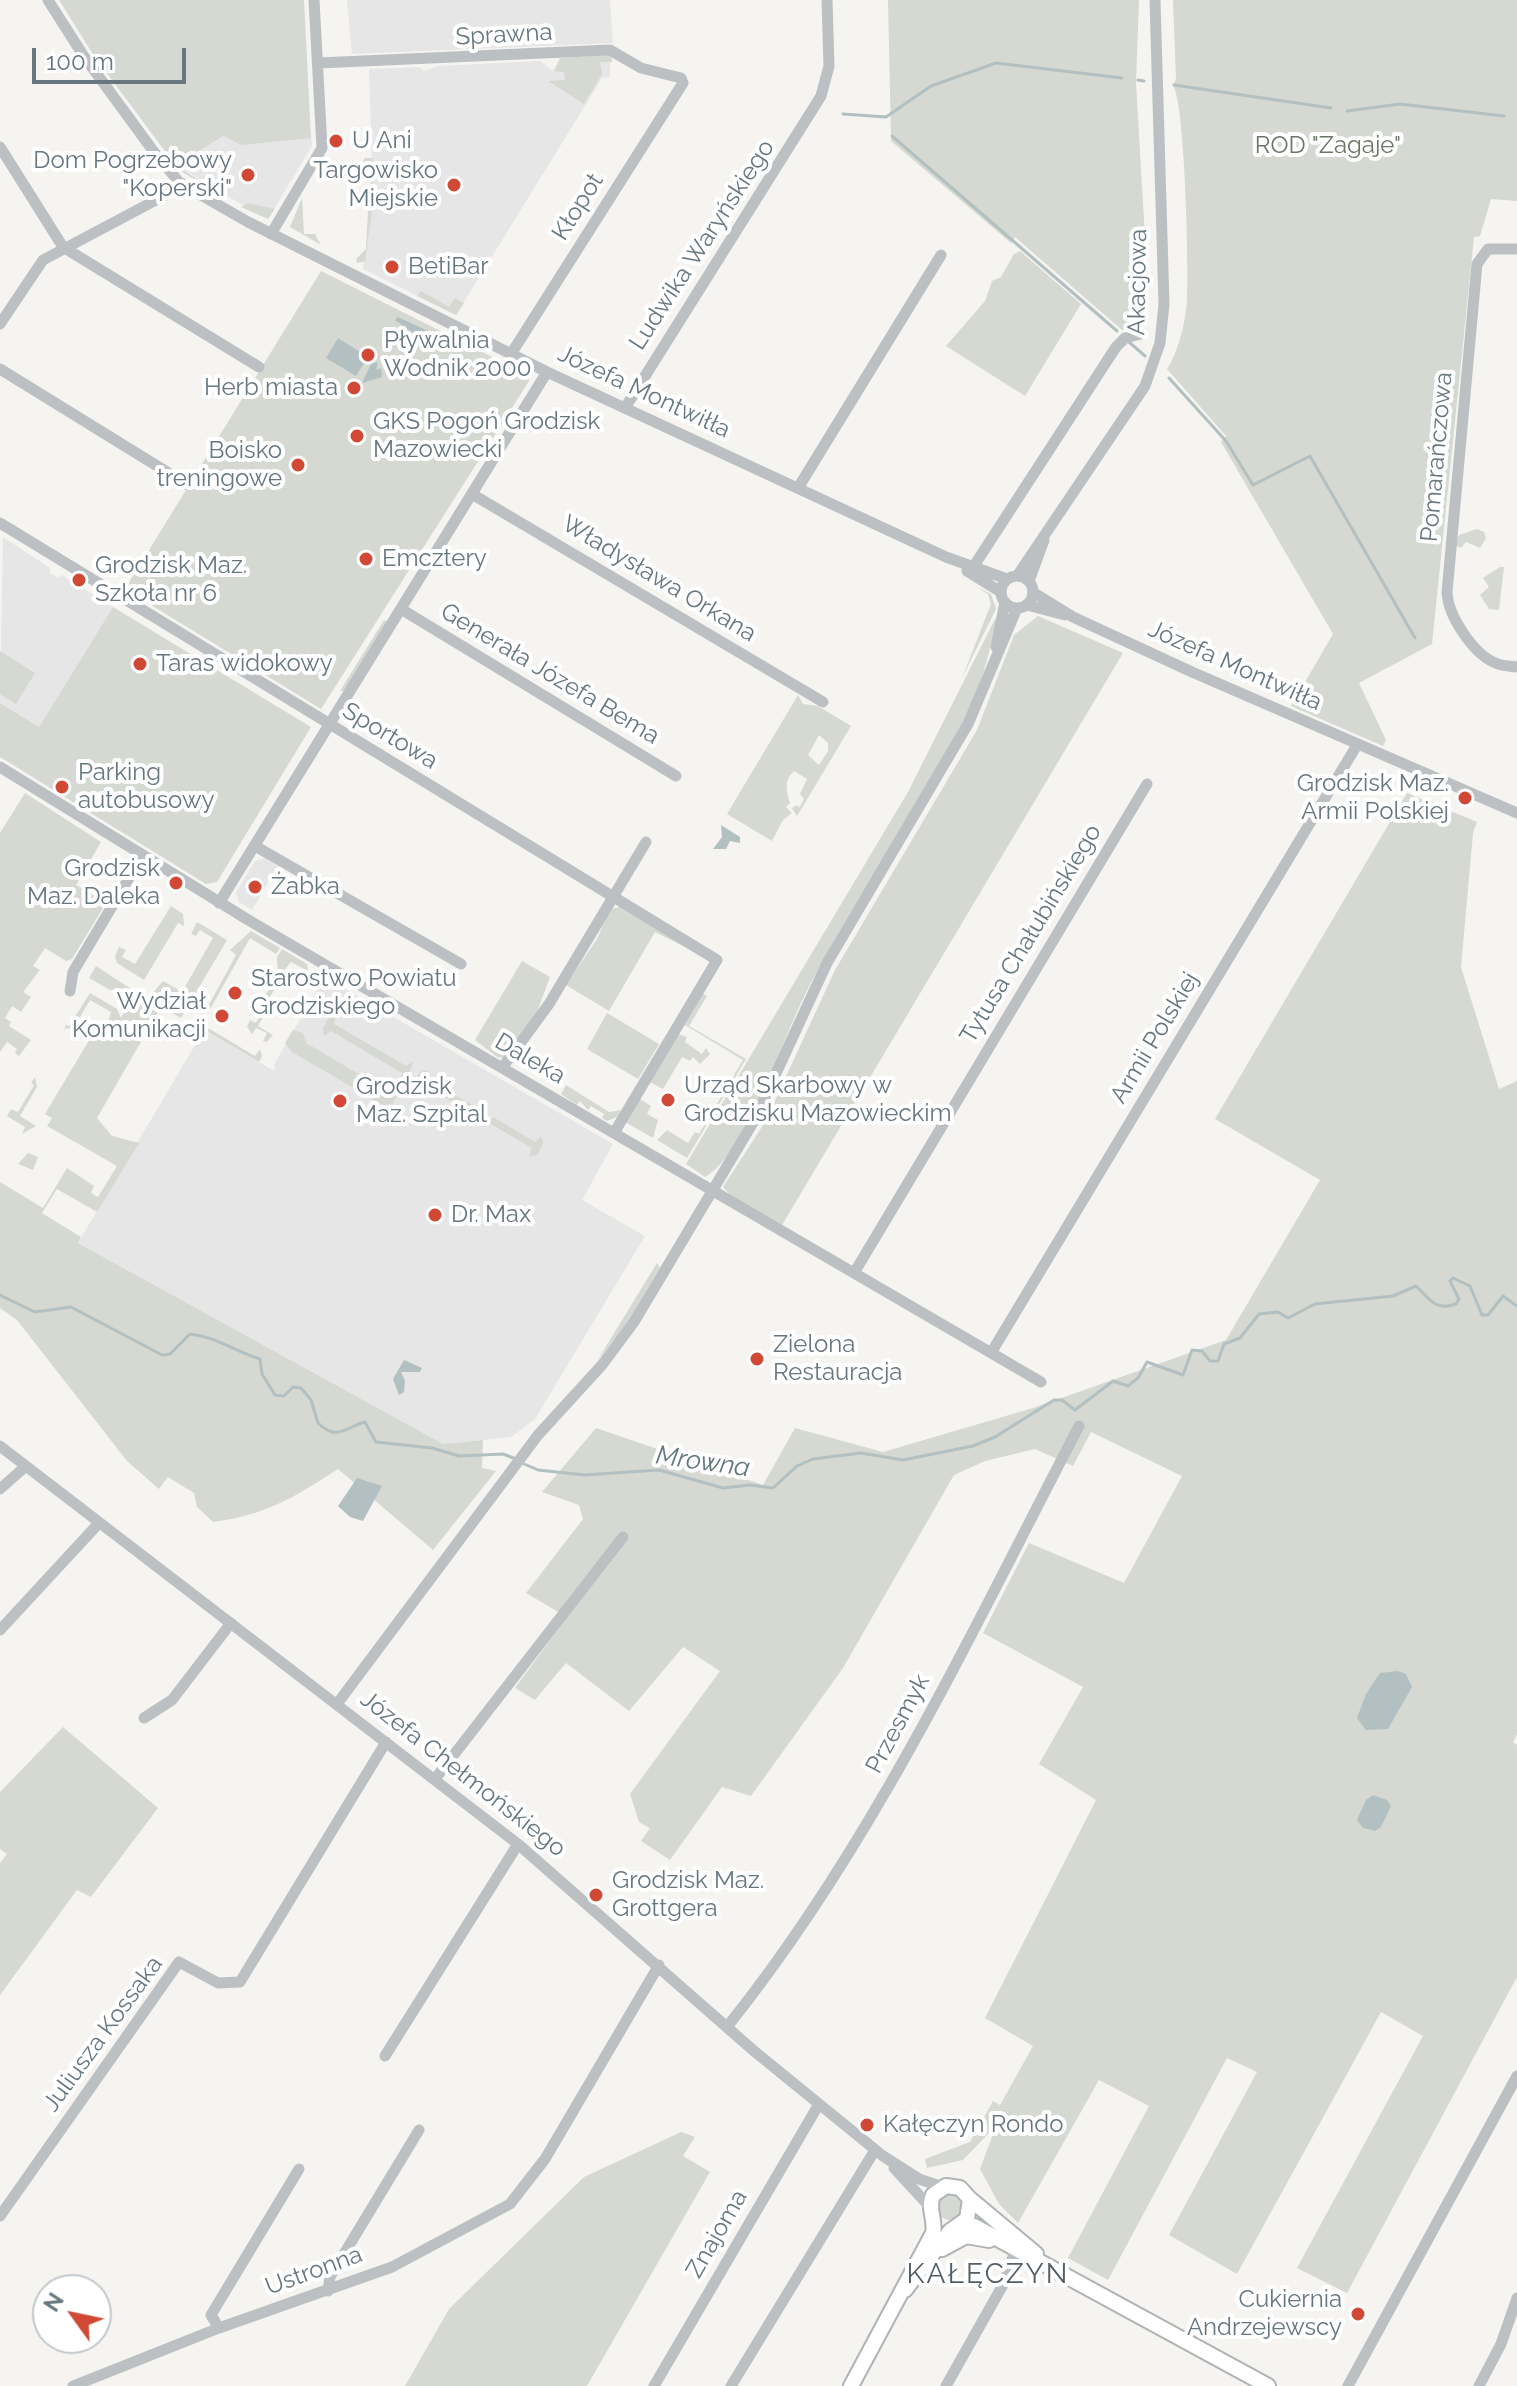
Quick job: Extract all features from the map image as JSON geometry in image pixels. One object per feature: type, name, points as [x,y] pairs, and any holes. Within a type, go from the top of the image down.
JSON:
[{"type":"main road","points":[[851,2386],[933,2233],[933,2195],[943,2187],[960,2188],[1072,2280]]},
{"type":"main road","points":[[905,2290],[970,2213],[970,2199]]},
{"type":"main road","points":[[932,2214],[958,2225],[974,2226],[1268,2386]]},
{"type":"main road","points":[[924,2266],[947,2244],[966,2236],[1015,2251]]},
{"type":"street","name":"Józefa Montwiłła","points":[[48,0],[83,55],[179,182],[271,234],[547,372],[972,570],[1012,578],[1031,587],[1073,617],[1379,755],[1517,813]]},
{"type":"street","points":[[271,234],[322,148],[314,0]]},
{"type":"street","name":"Ludwika Waryńskiego","points":[[625,408],[817,106],[828,74],[827,0]]},
{"type":"street","name":"Akacjowa","points":[[995,660],[1003,597],[1012,578],[1047,532],[1145,386],[1160,343],[1164,304],[1155,0]]},
{"type":"street","name":"Sprawna","points":[[318,63],[610,50],[641,68],[681,78],[683,83]]},
{"type":"street","name":"Kłopot","points":[[511,354],[683,83]]},
{"type":"street","points":[[0,147],[63,247],[259,367]]},
{"type":"street","points":[[0,324],[34,270],[63,247],[173,191],[179,182]]},
{"type":"street","name":"Pomarańczowa","points":[[1517,249],[1488,249],[1477,264],[1447,592],[1447,607],[1470,639],[1495,664],[1517,667]]},
{"type":"street","points":[[798,488],[941,255]]},
{"type":"street","points":[[972,570],[1116,347],[1125,338],[1141,334]]},
{"type":"street","points":[[0,369],[188,485]]},
{"type":"street","points":[[219,903],[547,372]]},
{"type":"street","name":"Władysława Orkana","points":[[472,494],[823,702]]},
{"type":"street","name":"Sportowa","points":[[0,523],[717,960],[614,1133]]},
{"type":"street","name":"Akacjowa","points":[[995,660],[1031,587],[1047,532]]},
{"type":"street","name":"Józefa Montwiłła","points":[[972,570],[1003,597],[1022,607],[1073,617]]},
{"type":"street","name":"Generała Józefa Bema","points":[[401,609],[676,776]]},
{"type":"street","points":[[337,1704],[527,1450],[621,1341],[761,1106],[827,963],[968,724],[995,660]]},
{"type":"street","name":"Armii Polskiej","points":[[991,1353],[1357,745]]},
{"type":"street","name":"Daleka","points":[[0,767],[219,903],[1041,1382]]},
{"type":"street","name":"Tytusa Chałubińskiego","points":[[854,1273],[1147,784]]},
{"type":"street","points":[[502,1068],[549,1004],[646,842]]},
{"type":"street","points":[[255,846],[461,964]]},
{"type":"street","points":[[70,991],[73,972],[142,856]]},
{"type":"street","name":"Przesmyk","points":[[727,2027],[814,1905],[897,1775],[1079,1426]]},
{"type":"street","name":"Józefa Chełmońskiego","points":[[0,1446],[518,1844],[727,2027],[879,2153],[930,2184],[943,2187]]},
{"type":"street","points":[[0,1489],[26,1466]]},
{"type":"street","points":[[0,1630],[99,1523]]},
{"type":"street","points":[[435,1779],[623,1537]]},
{"type":"street","points":[[144,1718],[172,1700],[231,1623]]},
{"type":"street","name":"Juliusza Kossaka","points":[[0,2216],[179,1962],[218,1983],[240,1982],[386,1742]]},
{"type":"street","points":[[385,2056],[518,1844]]},
{"type":"street","name":"Ustronna","points":[[73,2386],[219,2328],[392,2267],[510,2204],[545,2159],[659,1965]]},
{"type":"street","points":[[1348,2386],[1517,2076]]},
{"type":"street","name":"Znajoma","points":[[654,2386],[819,2104]]},
{"type":"street","points":[[328,2291],[330,2277],[419,2130]]},
{"type":"street","points":[[731,2386],[879,2153]]},
{"type":"street","name":"Józefa Chełmońskiego","points":[[879,2153],[932,2214]]},
{"type":"street","points":[[219,2328],[211,2315],[299,2169]]},
{"type":"street","points":[[946,2386],[1004,2283],[1015,2251]]},
{"type":"street","points":[[1479,2386],[1501,2344],[1517,2298]]},
{"type":"shaded area","points":[[347,0],[610,0],[613,43],[352,54]]},
{"type":"shaded area","name":"Targowisko Miejskie","points":[[610,58],[610,77],[602,78],[456,315],[363,269],[373,196],[369,69],[419,67],[424,71],[438,66],[540,61],[553,71],[561,60]]},
{"type":"shaded area","points":[[311,135],[312,146],[274,209],[261,216],[176,165],[225,136]]},
{"type":"shaded area","points":[[398,317],[428,331],[430,337],[422,339],[395,320]]},
{"type":"shaded area","points":[[338,338],[368,357],[356,376],[326,358]]},
{"type":"shaded area","points":[[372,362],[378,363],[376,370],[381,368],[382,377],[362,383]]},
{"type":"shaded area","points":[[3,537],[50,568],[50,573],[58,578],[62,575],[113,607],[39,727],[0,703]]},
{"type":"shaded area","points":[[721,825],[740,837],[740,843],[730,841],[726,849],[713,849],[722,837]]},
{"type":"shaded area","points":[[265,858],[278,866],[252,910],[239,902],[236,892],[255,861]]},
{"type":"shaded area","points":[[328,979],[613,1144],[582,1200],[645,1236],[535,1419],[511,1437],[443,1444],[78,1243],[204,1030],[274,1071],[275,1063],[321,983]]},
{"type":"shaded area","points":[[404,1360],[422,1368],[420,1372],[401,1372],[405,1381],[404,1392],[399,1395],[393,1379]]},
{"type":"shaded area","points":[[357,1478],[382,1486],[363,1521],[350,1517],[338,1506]]},
{"type":"shaded area","points":[[1398,1671],[1406,1674],[1412,1687],[1388,1729],[1366,1730],[1357,1718],[1366,1694],[1380,1673]]},
{"type":"shaded area","points":[[1373,1795],[1387,1800],[1391,1806],[1381,1827],[1375,1831],[1363,1828],[1357,1820],[1366,1800]]},
{"type":"green space","points":[[59,0],[304,0],[311,138],[241,145],[224,136],[176,165],[227,199],[179,170],[94,56]]},
{"type":"green space","points":[[888,0],[1139,0],[1136,83],[1148,289],[1141,329],[1122,330],[1015,237],[1011,243],[891,141]]},
{"type":"green space","name":"ROD \"Zagaje\"","points":[[1173,0],[1517,0],[1517,201],[1491,199],[1480,236],[1474,237],[1432,644],[1359,683],[1386,740],[1383,746],[1291,706],[1333,634],[1221,442],[1226,436],[1167,369],[1183,326],[1187,282],[1181,122],[1173,86],[1176,79]]},
{"type":"green space","points":[[612,55],[612,62],[600,62],[602,74],[584,104],[548,81],[565,80],[564,72],[554,71],[560,58]]},
{"type":"green space","points":[[365,158],[373,158],[372,211],[370,164],[362,163]]},
{"type":"green space","points":[[302,198],[304,234],[315,234],[321,245],[290,227]]},
{"type":"green space","points":[[248,203],[275,209],[268,219],[241,207]]},
{"type":"green space","points":[[368,211],[372,211],[365,261],[357,263],[356,259],[366,249]]},
{"type":"green space","points":[[1020,251],[1081,304],[1025,396],[946,346],[985,301],[992,281],[1001,277],[1014,254]]},
{"type":"green space","name":"GKS Pogoń Grodzisk Mazowiecki","points":[[321,271],[528,375],[529,381],[321,709],[125,589]]},
{"type":"green space","points":[[421,291],[449,307],[455,298],[464,303],[456,315],[417,296]]},
{"type":"green space","points":[[1477,529],[1484,532],[1486,538],[1480,548],[1466,542],[1461,548],[1454,545],[1459,535]]},
{"type":"green space","points":[[1504,567],[1499,610],[1489,609],[1480,595],[1489,587],[1483,578]]},
{"type":"green space","points":[[975,586],[991,594],[996,609],[962,678],[991,604],[988,594]]},
{"type":"green space","points":[[113,607],[311,727],[217,882],[206,884],[0,757],[0,703],[39,727]]},
{"type":"green space","points":[[1038,616],[1123,653],[782,1225],[731,1196],[723,1187],[765,1122],[835,970],[977,730],[1014,635]]},
{"type":"green space","points":[[995,619],[998,620],[984,669],[966,718],[820,965],[760,1098],[734,1147],[705,1177],[686,1164],[908,792]]},
{"type":"green space","points":[[384,620],[388,622],[345,691],[340,691]]},
{"type":"green space","points":[[0,651],[35,673],[16,704],[0,694]]},
{"type":"green space","points":[[798,695],[803,704],[818,706],[851,726],[797,816],[792,808],[797,805],[799,808],[804,799],[800,794],[807,779],[794,771],[791,774],[787,786],[790,803],[786,807],[792,813],[783,820],[772,841],[727,814]],"holes":[[[819,735],[828,743],[828,751],[819,765],[808,755]]]},
{"type":"green space","points":[[25,793],[101,842],[76,885],[106,903],[72,959],[66,961],[45,948],[33,966],[40,970],[23,992],[31,997],[21,1012],[12,1006],[5,1018],[11,1022],[9,1026],[31,1040],[19,1056],[15,1053],[17,1049],[7,1042],[0,1052],[0,833]]},
{"type":"green space","points":[[1407,793],[1477,822],[1473,833],[1461,967],[1499,1089],[1517,1081],[1517,1734],[1513,1742],[1517,1745],[1517,1977],[1347,2293],[1297,2268],[1423,2036],[1381,2012],[1237,2274],[1169,2235],[1257,2072],[1227,2058],[1108,2280],[1068,2258],[1149,2106],[1099,2080],[1018,2223],[999,2204],[980,2169],[993,2134],[989,2133],[963,2160],[927,2168],[925,2159],[970,2142],[993,2101],[1000,2105],[1033,2046],[985,2018],[1096,1800],[1039,1764],[1083,1687],[983,1633],[1029,1543],[1124,1583],[1182,1476],[1091,1432],[1073,1466],[1035,1449],[985,1461],[954,1475],[843,1668],[751,1796],[722,1787],[670,1860],[641,1841],[650,1828],[639,1822],[630,1794],[720,1671],[683,1647],[629,1711],[566,1663],[535,1700],[515,1688],[567,1617],[526,1593],[583,1519],[579,1505],[542,1492],[596,1428],[763,1485],[795,1428],[883,1452],[1033,1408],[1226,1340],[1320,1180],[1215,1119]]},
{"type":"green space","points":[[171,906],[183,914],[184,926],[178,923],[144,980],[117,963],[115,956],[119,947],[126,950],[122,957],[135,964]]},
{"type":"green space","points":[[620,907],[691,950],[655,932],[609,1011],[566,985],[597,939],[610,909]]},
{"type":"green space","points":[[197,922],[227,940],[181,1018],[161,1007],[97,1118],[112,1136],[139,1143],[97,1212],[57,1189],[42,1213],[81,1237],[78,1243],[443,1444],[483,1440],[482,1468],[496,1471],[433,1550],[338,1469],[307,1489],[264,1510],[213,1522],[197,1507],[194,1493],[168,1477],[159,1489],[127,1461],[17,1320],[0,1308],[0,1182],[43,1208],[67,1168],[94,1186],[91,1193],[98,1197],[117,1166],[47,1126],[52,1118],[45,1114],[100,1022],[107,1025],[111,1012],[90,1000],[73,1029],[66,1028],[63,1033],[66,1025],[69,1026],[90,993],[117,1009],[121,1018],[130,1002],[123,990],[110,990],[89,978],[96,966],[136,992],[138,989],[150,996],[163,981],[182,992],[213,938],[200,930],[196,936],[191,934]]},
{"type":"green space","points":[[251,931],[280,948],[276,954],[250,938],[208,1013],[205,1012],[236,955],[230,950]]},
{"type":"green space","points":[[282,949],[307,964],[308,971],[291,962],[278,978],[277,957]]},
{"type":"green space","points":[[522,961],[550,977],[537,1012],[506,1058],[497,1057],[475,1040]]},
{"type":"green space","points":[[270,989],[274,990],[270,997],[281,1004],[279,1007],[271,1003],[258,1026],[273,1035],[267,1042],[263,1041],[267,1033],[256,1028],[252,1034],[247,1027],[250,1020],[256,1023],[268,1002],[262,998]]},
{"type":"green space","points":[[702,993],[707,996],[689,1026],[746,1059],[687,1158],[657,1140],[667,1130],[688,1143],[695,1132],[699,1134],[743,1060],[685,1025]]},
{"type":"green space","points":[[607,1013],[659,1044],[638,1079],[587,1049]]},
{"type":"green space","points":[[336,1016],[334,1024],[406,1066],[413,1061],[408,1078],[401,1081],[402,1073],[331,1031],[324,1036],[323,1028],[329,1017]]},
{"type":"green space","points":[[203,1025],[255,1056],[260,1049],[262,1056],[259,1062],[205,1030],[203,1033],[195,1028]]},
{"type":"green space","points":[[293,1030],[303,1033],[306,1043],[391,1093],[397,1088],[398,1094],[392,1104],[383,1105],[292,1052],[285,1043]]},
{"type":"green space","points":[[678,1034],[687,1037],[685,1042],[702,1054],[706,1048],[710,1054],[700,1064],[693,1057],[690,1061],[682,1057],[663,1089],[650,1082]]},
{"type":"green space","points":[[428,1070],[426,1078],[486,1113],[482,1119],[422,1084],[416,1090],[414,1083],[420,1072]]},
{"type":"green space","points":[[35,1077],[37,1087],[20,1116],[36,1126],[22,1134],[25,1127],[7,1116],[11,1109],[18,1112],[34,1085],[31,1083]]},
{"type":"green space","points":[[566,1085],[609,1112],[621,1110],[617,1117],[607,1121],[602,1118],[604,1114],[591,1106],[588,1110],[580,1101],[577,1105],[561,1094]]},
{"type":"green space","points":[[640,1099],[651,1106],[647,1114],[658,1120],[653,1138],[625,1122]]},
{"type":"green space","points":[[493,1117],[535,1142],[541,1136],[543,1143],[537,1155],[529,1156],[532,1148],[489,1123]]},
{"type":"green space","points":[[28,1153],[38,1157],[33,1170],[18,1164]]},
{"type":"green space","points":[[657,1263],[660,1267],[628,1322],[597,1361]]},
{"type":"green space","points":[[63,1727],[158,1808],[91,1897],[77,1890],[0,1995],[0,1863],[7,1854],[0,1849],[0,1792]]},
{"type":"green space","points":[[681,2132],[695,2137],[683,2156],[710,2172],[587,2386],[405,2386],[449,2309],[584,2177]]},
{"type":"green space","points":[[950,2194],[960,2197],[963,2207],[960,2217],[950,2220],[940,2217],[937,2207],[940,2197]]},
{"type":"waterway","points":[[843,114],[886,117],[931,86],[996,63],[1122,78]]},
{"type":"waterway","points":[[1138,80],[1144,81]]},
{"type":"waterway","points":[[1174,85],[1331,108]]},
{"type":"waterway","points":[[1347,111],[1400,104],[1504,116]]},
{"type":"waterway","points":[[892,136],[1117,331]]},
{"type":"waterway","points":[[1129,342],[1145,356]]},
{"type":"waterway","points":[[1169,378],[1226,441],[1253,485],[1310,456],[1415,638]]},
{"type":"waterway","name":"Mrowna","points":[[522,1463],[538,1470],[585,1475],[659,1470],[723,1488],[750,1485],[773,1488],[797,1466],[813,1459],[861,1453],[903,1460],[973,1446],[995,1437],[1054,1400],[1062,1400],[1075,1410],[1113,1381],[1128,1386],[1138,1378],[1147,1362],[1183,1375],[1192,1350],[1202,1351],[1210,1361],[1218,1361],[1224,1344],[1240,1338],[1259,1314],[1278,1312],[1288,1318],[1315,1304],[1393,1296],[1416,1286],[1437,1305],[1449,1306],[1459,1299],[1450,1281],[1453,1278],[1470,1286],[1482,1315],[1488,1315],[1503,1296],[1517,1306]]},
{"type":"waterway","name":"Mrowna","points":[[0,1295],[35,1312],[71,1307],[162,1355],[170,1354],[190,1334],[218,1341],[260,1359],[262,1374],[275,1395],[284,1396],[293,1387],[301,1388],[311,1400],[318,1423],[331,1432],[342,1432],[365,1422],[376,1442],[432,1448],[459,1456],[503,1454],[516,1459]]},
{"type":"place","name":"U Ani","points":[[336,141]]},
{"type":"place","name":"Dom Pogrzebowy \"Koperski\"","points":[[248,175]]},
{"type":"place","name":"Targowisko Miejskie","points":[[454,185]]},
{"type":"place","name":"BetiBar","points":[[392,267]]},
{"type":"place","name":"Pływalnia Wodnik 2000","points":[[368,355]]},
{"type":"place","name":"Herb miasta","points":[[354,388]]},
{"type":"place","name":"GKS Pogoń Grodzisk Mazowiecki","points":[[357,436]]},
{"type":"place","name":"Boisko treningowe","points":[[298,465]]},
{"type":"place","name":"Emcztery","points":[[366,559]]},
{"type":"place","name":"Grodzisk Maz. Szkoła nr 6","points":[[79,580]]},
{"type":"place","name":"Taras widokowy","points":[[140,664]]},
{"type":"place","name":"Parking autobusowy","points":[[62,787]]},
{"type":"place","name":"Grodzisk Maz. Armii Polskiej","points":[[1465,798]]},
{"type":"place","name":"Grodzisk Maz. Daleka","points":[[176,883]]},
{"type":"place","name":"Żabka","points":[[255,887]]},
{"type":"place","name":"Starostwo Powiatu Grodziskiego","points":[[235,993]]},
{"type":"place","name":"Wydział Komunikacji","points":[[222,1016]]},
{"type":"place","name":"Urząd Skarbowy w Grodzisku Mazowieckim","points":[[668,1100]]},
{"type":"place","name":"Grodzisk Maz. Szpital","points":[[340,1101]]},
{"type":"place","name":"Dr. Max","points":[[435,1215]]},
{"type":"place","name":"Zielona Restauracja","points":[[757,1359]]},
{"type":"place","name":"Grodzisk Maz. Grottgera","points":[[596,1895]]},
{"type":"place","name":"Kałęczyn Rondo","points":[[867,2125]]},
{"type":"place","name":"Cukiernia Andrzejewscy","points":[[1358,2314]]},
{"type":"district","name":"KAŁĘCZYN","points":[[988,2275]]}]
